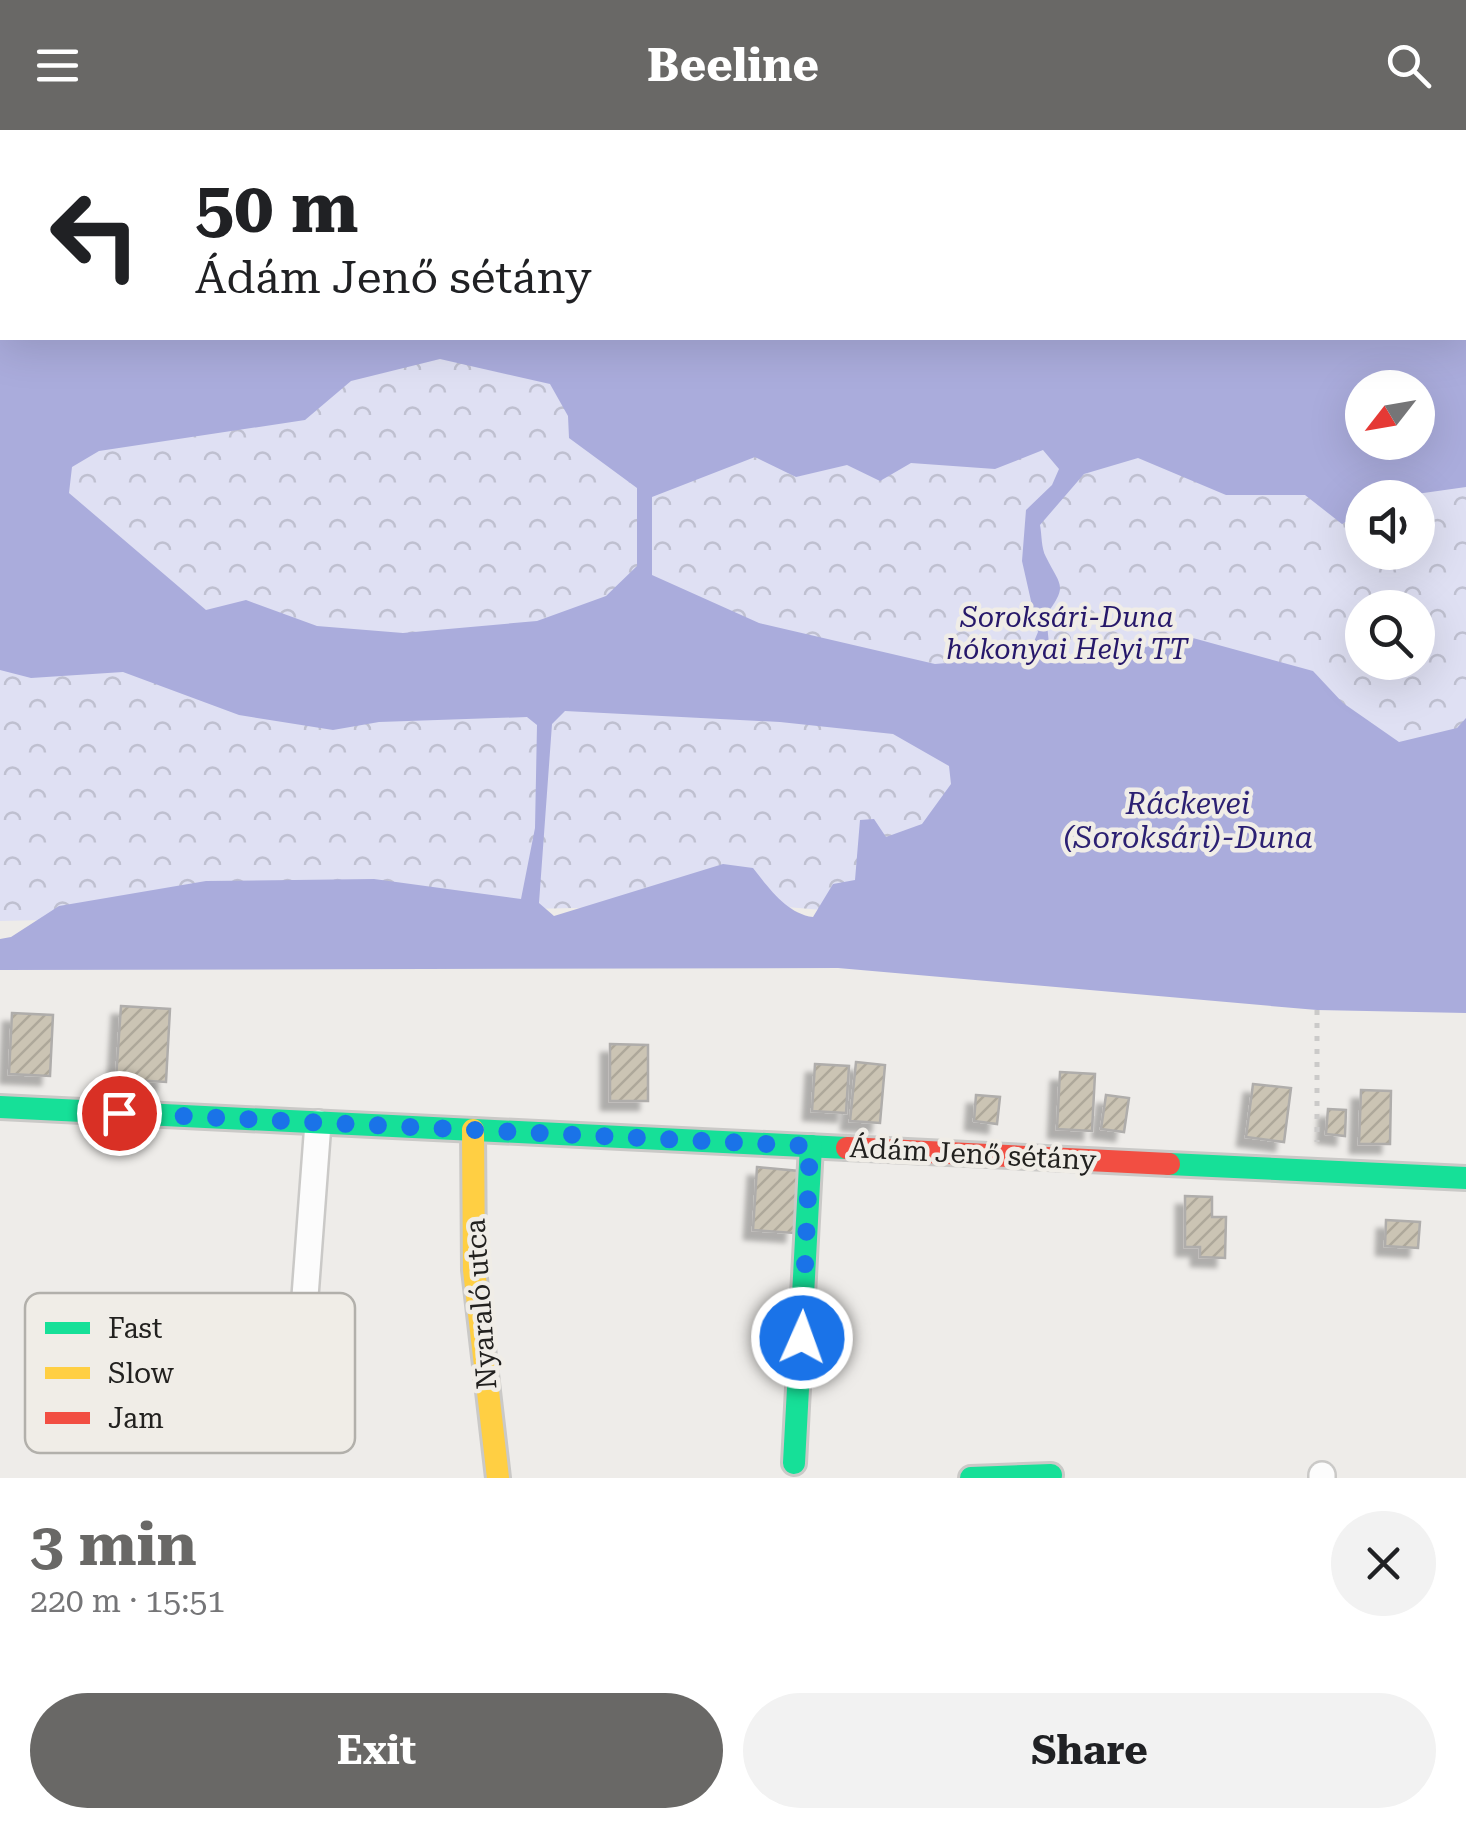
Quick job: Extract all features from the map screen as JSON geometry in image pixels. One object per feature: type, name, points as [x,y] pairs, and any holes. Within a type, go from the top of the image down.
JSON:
[{"type":"street","name":"Ádám Jenő sétány","points":[[0,1107],[1466,1178]]},
{"type":"street","points":[[305,1293],[318,1123]]},
{"type":"street","name":"Nyaraló utca","points":[[473,1130],[474,1270],[498,1478]]},
{"type":"street","points":[[794,1463],[810,1146]]},
{"type":"street","points":[[970,1478],[1051,1474]]},
{"type":"path","points":[[1317,1010],[1317,1170]]},
{"type":"green space","name":"Soroksári-Duna hókonyai Helyi TT","points":[[0,340],[1466,340],[1466,956],[1335,952],[749,904],[0,921]]},
{"type":"water","name":"Ráckevei (Soroksári)-Duna","points":[[0,340],[1466,340],[1466,487],[1435,491],[1435,480],[1345,480],[1342,524],[1305,495],[1226,495],[1138,458],[1084,474],[1040,525],[1044,553],[1060,586],[1046,615],[1051,663],[1122,655],[1182,635],[1313,671],[1343,703],[1399,742],[1457,728],[1466,718],[1466,1013],[1317,1010],[838,968],[0,970],[0,939],[11,937],[59,906],[206,881],[374,879],[521,899],[535,828],[537,725],[527,717],[379,722],[333,730],[239,715],[123,672],[31,678],[0,670]],"holes":[[[440,359],[550,384],[568,416],[569,438],[637,488],[637,566],[606,596],[537,621],[403,633],[317,626],[246,600],[206,610],[69,493],[72,467],[99,451],[305,420],[351,381]],[[1043,450],[1059,469],[1052,485],[1026,510],[1022,561],[1038,632],[1028,656],[935,664],[759,623],[652,575],[652,497],[755,457],[796,477],[847,465],[880,481],[911,463],[995,469]],[[565,711],[780,722],[893,734],[949,766],[951,784],[922,824],[886,837],[874,819],[860,820],[855,880],[833,884],[813,917],[787,905],[753,868],[723,864],[554,916],[539,903],[552,724]]]},
{"type":"building","points":[[121,1006],[170,1009],[166,1082],[116,1079]]},
{"type":"building","points":[[12,1013],[53,1015],[50,1076],[9,1074]]},
{"type":"building","points":[[610,1044],[648,1045],[648,1101],[610,1101]]},
{"type":"building","points":[[856,1062],[885,1065],[880,1123],[850,1121]]},
{"type":"building","points":[[815,1064],[849,1066],[846,1113],[812,1111]]},
{"type":"building","points":[[1060,1072],[1095,1074],[1092,1131],[1057,1129]]},
{"type":"building","points":[[1253,1084],[1291,1088],[1284,1142],[1246,1137]]},
{"type":"building","points":[[1361,1090],[1391,1091],[1390,1144],[1359,1144]]},
{"type":"building","points":[[976,1095],[1000,1097],[997,1124],[974,1121]]},
{"type":"building","points":[[1106,1095],[1129,1098],[1124,1132],[1101,1129]]},
{"type":"building","points":[[1328,1109],[1346,1110],[1345,1136],[1326,1134]]},
{"type":"building","points":[[757,1167],[799,1171],[794,1233],[753,1230]]},
{"type":"building","points":[[1185,1196],[1212,1197],[1212,1217],[1226,1217],[1225,1258],[1200,1257],[1200,1247],[1185,1247]]},
{"type":"building","points":[[1386,1220],[1420,1222],[1418,1248],[1385,1246]]},
{"type":"traffic: fast","points":[[0,1107],[847,1148]]},
{"type":"traffic: fast","points":[[794,1463],[811,1146]]},
{"type":"traffic: fast","points":[[1169,1164],[1466,1178]]},
{"type":"traffic: fast","points":[[971,1478],[1051,1475]]},
{"type":"traffic: slow","points":[[473,1130],[474,1270],[498,1478]]},
{"type":"traffic: jam","points":[[847,1148],[1169,1164]]},
{"type":"route","points":[[119,1113],[810,1146],[802,1338]]}]
